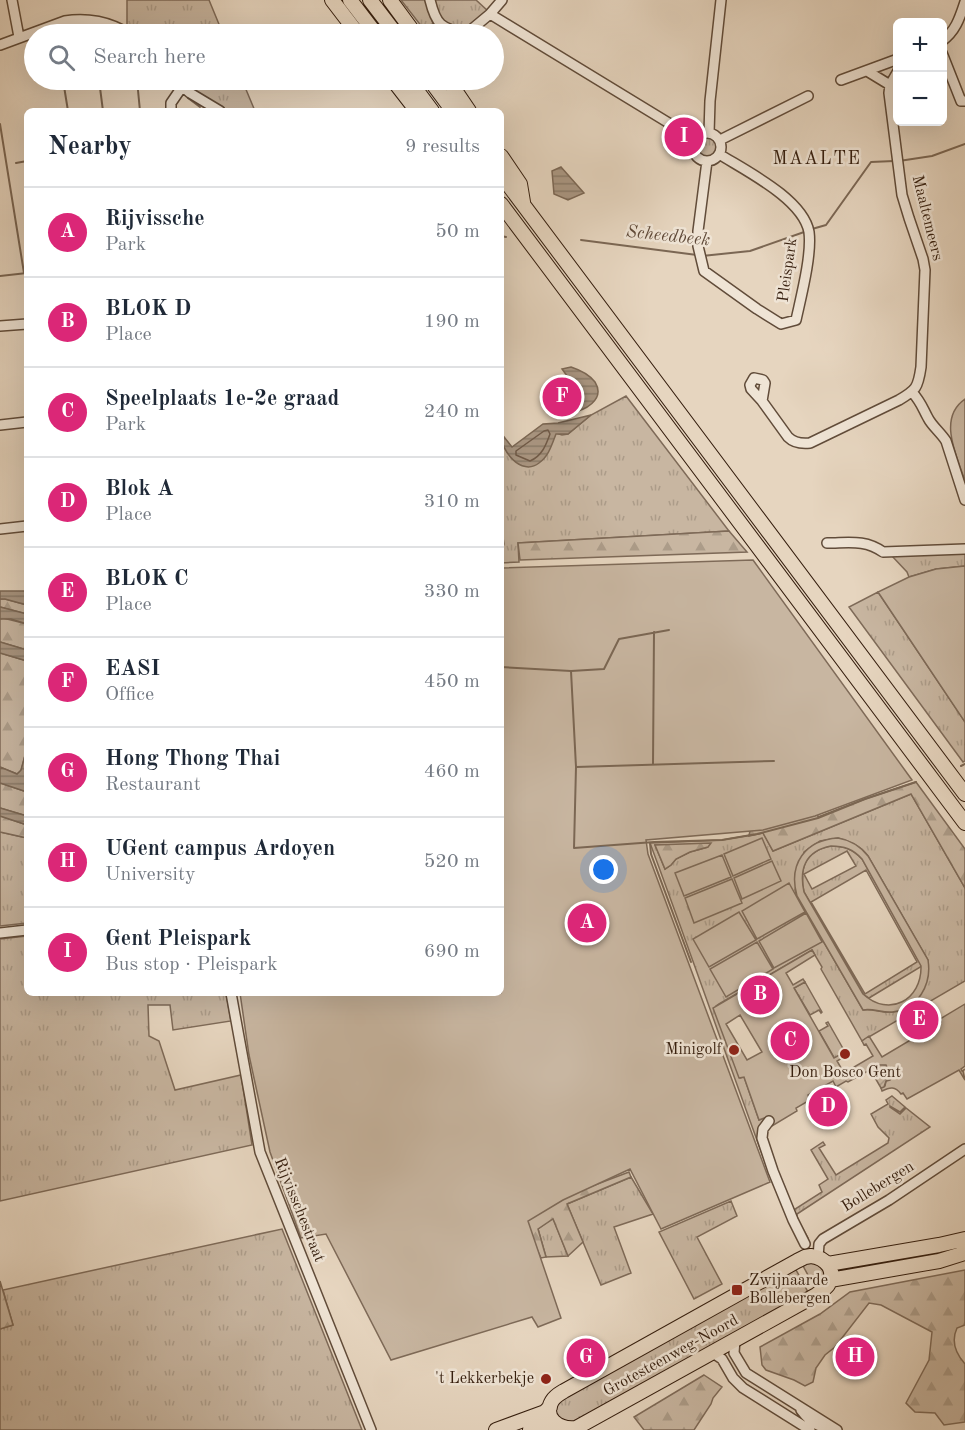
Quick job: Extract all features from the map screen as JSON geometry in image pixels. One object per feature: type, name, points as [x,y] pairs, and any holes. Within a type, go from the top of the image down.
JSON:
[{"type":"highway","points":[[324,0],[348,24]]},
{"type":"highway","points":[[332,0],[350,24]]},
{"type":"highway","points":[[350,0],[368,24]]},
{"type":"highway","points":[[370,0],[388,24]]},
{"type":"highway","points":[[392,2],[408,24]]},
{"type":"highway","points":[[401,90],[415,108]]},
{"type":"highway","points":[[416,90],[430,108]]},
{"type":"highway","points":[[437,90],[451,108]]},
{"type":"highway","points":[[455,90],[468,108]]},
{"type":"highway","points":[[504,160],[520,184],[523,204]]},
{"type":"highway","points":[[504,179],[965,794]]},
{"type":"highway","points":[[504,208],[965,823]]},
{"type":"highway","name":"Grotesteenweg-Noord","points":[[496,1430],[545,1412],[555,1396],[806,1257],[823,1261],[965,1239]]},
{"type":"highway","points":[[823,1261],[831,1271],[830,1280],[939,1261],[965,1253]]},
{"type":"highway","name":"Grotesteenweg-Noord","points":[[530,1430],[554,1422],[566,1429],[576,1428],[816,1295],[830,1280]]},
{"type":"highway","points":[[550,1407],[550,1414],[554,1422]]},
{"type":"street","points":[[12,0],[20,37]]},
{"type":"street","points":[[430,0],[434,18],[441,24]]},
{"type":"street","points":[[478,24],[502,0]]},
{"type":"street","points":[[709,132],[710,101],[721,0]]},
{"type":"street","points":[[947,38],[957,25],[965,2]]},
{"type":"street","points":[[490,14],[695,139]]},
{"type":"street","points":[[57,24],[72,20],[104,24]]},
{"type":"street","points":[[0,45],[24,36]]},
{"type":"street","points":[[842,80],[893,61]]},
{"type":"street","points":[[947,66],[961,101],[965,101]]},
{"type":"street","points":[[867,71],[890,85],[896,72]]},
{"type":"street","name":"Maaltemeers","points":[[890,85],[889,93],[902,195],[925,270],[921,367],[919,379],[912,392]]},
{"type":"street","points":[[171,108],[176,90]]},
{"type":"street","points":[[187,90],[215,108]]},
{"type":"street","points":[[720,140],[808,96]]},
{"type":"street","points":[[709,132],[716,135],[722,148],[714,159],[707,161],[700,159],[694,153],[693,145],[695,139],[702,133],[709,132]]},
{"type":"street","name":"Pleispark","points":[[707,161],[698,246],[704,271],[781,324],[796,320],[808,260],[808,229],[803,218],[792,203],[777,191],[719,154]]},
{"type":"street","points":[[0,326],[24,324]]},
{"type":"street","points":[[762,401],[788,437],[792,441],[804,444],[912,392],[946,441],[965,500]]},
{"type":"street","points":[[0,425],[24,422]]},
{"type":"street","points":[[0,530],[24,526]]},
{"type":"street","points":[[827,543],[866,543],[884,552],[965,549]]},
{"type":"street","points":[[0,933],[24,930]]},
{"type":"street","name":"Rijvisschestraat","points":[[232,996],[260,1152],[371,1430]]},
{"type":"street","points":[[769,1121],[763,1129],[762,1138],[792,1220],[805,1244]]},
{"type":"street","name":"Bollebergen","points":[[823,1261],[819,1244],[823,1239],[889,1200],[965,1149]]},
{"type":"street","points":[[735,1339],[734,1353],[746,1373],[836,1430]]},
{"type":"street","points":[[711,1353],[722,1359],[733,1378],[743,1388],[810,1430]]},
{"type":"street","points":[[798,1405],[808,1419],[822,1429],[836,1430]]},
{"type":"street","points":[[788,1417],[808,1419]]},
{"type":"green space","points":[[127,0],[209,0],[219,24],[127,24]]},
{"type":"green space","points":[[401,0],[427,0],[433,24],[420,24]]},
{"type":"green space","points":[[432,0],[476,0],[489,12],[474,24],[446,24],[436,15]]},
{"type":"green space","points":[[194,90],[246,90],[254,108],[222,108]]},
{"type":"green space","points":[[707,136],[715,139],[718,147],[715,155],[707,158],[699,155],[696,147],[699,139]]},
{"type":"green space","points":[[626,396],[729,531],[518,543],[519,562],[504,563],[504,446],[506,450],[556,433],[568,434],[591,415]]},
{"type":"green space","points":[[965,399],[965,481],[954,449],[951,427],[952,416]]},
{"type":"green space","points":[[729,531],[747,552],[520,560],[518,543]]},
{"type":"green space","points":[[965,553],[965,566],[936,569],[909,577],[891,555]]},
{"type":"green space","points":[[753,560],[912,780],[815,816],[763,830],[646,840],[648,854],[770,1182],[661,1229],[630,1169],[563,1200],[528,1221],[561,1318],[538,1327],[532,1317],[391,1360],[326,1234],[301,1238],[270,1152],[249,1055],[240,996],[504,996],[504,568]]},
{"type":"green space","points":[[965,566],[965,722],[878,592],[909,577],[936,569]]},
{"type":"green space","points":[[878,592],[965,722],[965,761],[963,762],[849,607]]},
{"type":"green space","points":[[0,599],[5,599],[24,604],[24,613],[0,607]]},
{"type":"green space","points":[[0,619],[24,623],[24,649],[0,642]]},
{"type":"green space","points":[[0,653],[24,660],[24,760],[21,771],[17,774],[0,767]]},
{"type":"green space","points":[[916,782],[965,849],[965,888],[911,794],[773,851],[763,833],[749,836],[755,801],[814,796],[818,817]]},
{"type":"green space","points":[[0,783],[24,791],[24,815],[0,808]]},
{"type":"green space","points":[[911,794],[965,888],[965,981],[862,1041],[812,950],[716,1006],[740,1078],[744,1077],[759,1120],[765,1117],[759,1128],[758,1137],[773,1184],[650,843],[722,840],[763,833],[773,851]],"holes":[[[838,838],[855,844],[868,856],[928,960],[916,1001],[896,1011],[863,1010],[797,896],[795,890],[804,852],[820,841]],[[655,845],[708,847],[676,859],[665,869]]]},
{"type":"green space","points":[[0,816],[24,824],[24,837],[0,832]]},
{"type":"green space","points":[[0,832],[24,837],[24,923],[0,926]]},
{"type":"green space","points":[[762,838],[771,859],[733,876],[724,854]]},
{"type":"green space","points":[[838,838],[847,840],[858,846],[868,856],[928,960],[928,978],[921,994],[916,1001],[901,1010],[888,1012],[863,1010],[797,896],[795,874],[797,864],[808,849],[826,840]],"holes":[[[831,846],[852,850],[862,859],[921,966],[916,988],[902,1002],[883,1005],[863,994],[804,892],[802,876],[806,862],[815,852]]]},
{"type":"green space","points":[[711,843],[708,847],[676,859],[665,869],[655,845]]},
{"type":"green space","points":[[844,847],[852,850],[862,859],[922,966],[869,998],[863,994],[804,892],[803,869],[810,857],[822,848]],"holes":[[[847,851],[856,866],[812,889],[804,874]],[[866,870],[917,962],[865,994],[811,902]]]},
{"type":"green space","points":[[722,855],[731,877],[684,896],[675,873]]},
{"type":"green space","points":[[772,861],[781,881],[742,899],[734,878]]},
{"type":"green space","points":[[732,879],[742,903],[694,923],[685,898]]},
{"type":"green space","points":[[789,883],[805,912],[757,939],[742,911]]},
{"type":"green space","points":[[739,912],[756,940],[709,967],[693,939]]},
{"type":"green space","points":[[806,913],[822,942],[774,968],[759,941]]},
{"type":"green space","points":[[24,936],[24,996],[227,996],[231,1021],[173,1030],[170,1005],[148,1005],[149,1036],[159,1041],[175,1090],[241,1075],[252,1145],[0,1201],[0,939]]},
{"type":"green space","points":[[757,942],[773,969],[726,997],[710,969]]},
{"type":"green space","points":[[812,950],[815,955],[786,973],[793,985],[803,979],[805,982],[794,988],[834,1058],[845,1052],[847,1055],[837,1061],[844,1073],[873,1056],[862,1041],[869,1036],[882,1057],[941,1022],[940,1019],[965,1004],[965,1066],[961,1069],[962,1071],[965,1069],[963,1071],[965,1080],[959,1070],[907,1099],[903,1093],[901,1094],[894,1088],[882,1091],[881,1088],[891,1078],[879,1065],[848,1082],[836,1087],[833,1081],[808,1095],[810,1100],[772,1126],[767,1117],[759,1120],[744,1077],[739,1078],[713,1008]],"holes":[[[766,981],[768,983],[772,981],[779,991],[748,1009],[742,999],[753,992],[752,989]],[[740,1015],[762,1052],[747,1060],[726,1024]]]},
{"type":"green space","points":[[805,982],[821,1013],[819,1010],[810,1015],[794,988]]},
{"type":"green space","points":[[828,1022],[845,1052],[835,1059],[819,1031],[828,1026],[826,1023]]},
{"type":"green space","points":[[886,1065],[892,1077],[881,1088],[870,1069]]},
{"type":"green space","points":[[892,1096],[905,1107],[900,1112],[890,1107],[900,1114],[906,1108],[930,1127],[797,1214],[808,1238],[806,1240],[792,1211],[822,1192],[819,1185],[828,1179],[811,1150],[823,1142],[825,1145],[819,1148],[836,1175],[888,1143],[889,1138],[878,1127],[871,1114],[888,1104],[886,1100]]},
{"type":"green space","points":[[629,1172],[631,1177],[567,1204],[583,1242],[568,1256],[553,1219],[538,1229],[546,1257],[541,1258],[524,1221],[534,1208]]},
{"type":"green space","points":[[631,1177],[653,1214],[614,1227],[631,1273],[601,1285],[567,1204]]},
{"type":"green space","points":[[731,1201],[737,1216],[697,1237],[722,1284],[694,1299],[659,1232]]},
{"type":"green space","points":[[553,1218],[568,1256],[546,1257],[538,1229]]},
{"type":"green space","points":[[282,1229],[362,1430],[0,1430],[0,1329],[13,1325],[3,1290]]},
{"type":"green space","points":[[807,1261],[817,1263],[825,1272],[825,1281],[816,1290],[802,1264]]},
{"type":"green space","points":[[795,1268],[809,1294],[573,1424],[564,1423],[555,1414],[558,1400]]},
{"type":"green space","points":[[965,1270],[965,1325],[957,1328],[954,1338],[957,1352],[965,1364],[965,1422],[944,1425],[935,1413],[915,1412],[906,1403],[929,1360],[932,1332],[881,1305],[869,1303],[835,1347],[825,1355],[816,1368],[813,1382],[805,1386],[766,1370],[762,1365],[760,1347],[820,1314],[850,1292]]},
{"type":"green space","points":[[0,1281],[13,1325],[0,1329]]},
{"type":"green space","points":[[704,1375],[722,1387],[694,1430],[644,1430],[634,1417]]},
{"type":"water","points":[[561,167],[584,193],[568,200],[554,194],[552,171]]},
{"type":"water","points":[[571,367],[593,379],[598,388],[598,394],[592,404],[581,410],[556,413],[552,411],[578,391],[562,369]]},
{"type":"water","points":[[591,415],[568,434],[556,434],[545,457],[532,466],[525,467],[513,460],[504,447],[504,437],[512,447],[543,424]]},
{"type":"water","points":[[0,591],[24,591],[24,604],[0,599]]},
{"type":"water","points":[[0,607],[24,613],[24,623],[11,619],[0,619]]},
{"type":"water","points":[[0,642],[24,649],[24,660],[0,653]]},
{"type":"water","points":[[24,759],[24,791],[0,783],[0,767],[17,774],[21,770]]},
{"type":"water","points":[[0,808],[24,815],[24,824],[0,816]]},
{"type":"waterway","points":[[65,90],[68,108]]},
{"type":"waterway","points":[[100,90],[103,108]]},
{"type":"waterway","points":[[138,90],[140,108]]},
{"type":"waterway","points":[[188,98],[200,107]]},
{"type":"waterway","points":[[0,124],[24,273]]},
{"type":"waterway","name":"Scheedbeek","points":[[899,161],[932,156],[965,144]]},
{"type":"waterway","name":"Scheedbeek","points":[[812,229],[826,225],[871,162],[894,161]]},
{"type":"waterway","points":[[16,163],[24,162]]},
{"type":"waterway","name":"Scheedbeek","points":[[702,256],[750,251],[807,231]]},
{"type":"waterway","name":"Scheedbeek","points":[[581,240],[697,255]]},
{"type":"waterway","name":"Scheedbeek","points":[[0,276],[24,273]]},
{"type":"waterway","points":[[669,630],[619,639],[604,669],[571,671],[576,767],[574,848],[722,840],[757,834],[818,818],[916,782]]},
{"type":"waterway","points":[[653,764],[654,632]]},
{"type":"waterway","points":[[504,667],[571,671]]},
{"type":"waterway","points":[[576,767],[774,761]]},
{"type":"waterway","points":[[961,766],[965,764]]},
{"type":"waterway","points":[[650,843],[651,854],[691,962]]},
{"type":"place","name":"Gent Pleispark","points":[[684,137]]},
{"type":"place","name":"EASI","points":[[562,397]]},
{"type":"place","name":"Rijvissche","points":[[587,923]]},
{"type":"place","name":"BLOK D","points":[[760,995]]},
{"type":"place","name":"BLOK C","points":[[919,1020]]},
{"type":"place","name":"Speelplaats 1e-2e graad","points":[[790,1041]]},
{"type":"place","name":"Minigolf","points":[[734,1050]]},
{"type":"place","name":"Don Bosco Gent","points":[[845,1054]]},
{"type":"place","name":"Blok A","points":[[828,1107]]},
{"type":"place","name":"Zwijnaarde Bollebergen","points":[[737,1290]]},
{"type":"place","name":"UGent campus Ardoyen","points":[[855,1357]]},
{"type":"place","name":"Hong Thong Thai","points":[[586,1358]]},
{"type":"place","name":"'t Lekkerbekje","points":[[546,1379]]},
{"type":"district","name":"MAALTE","points":[[817,159]]}]
